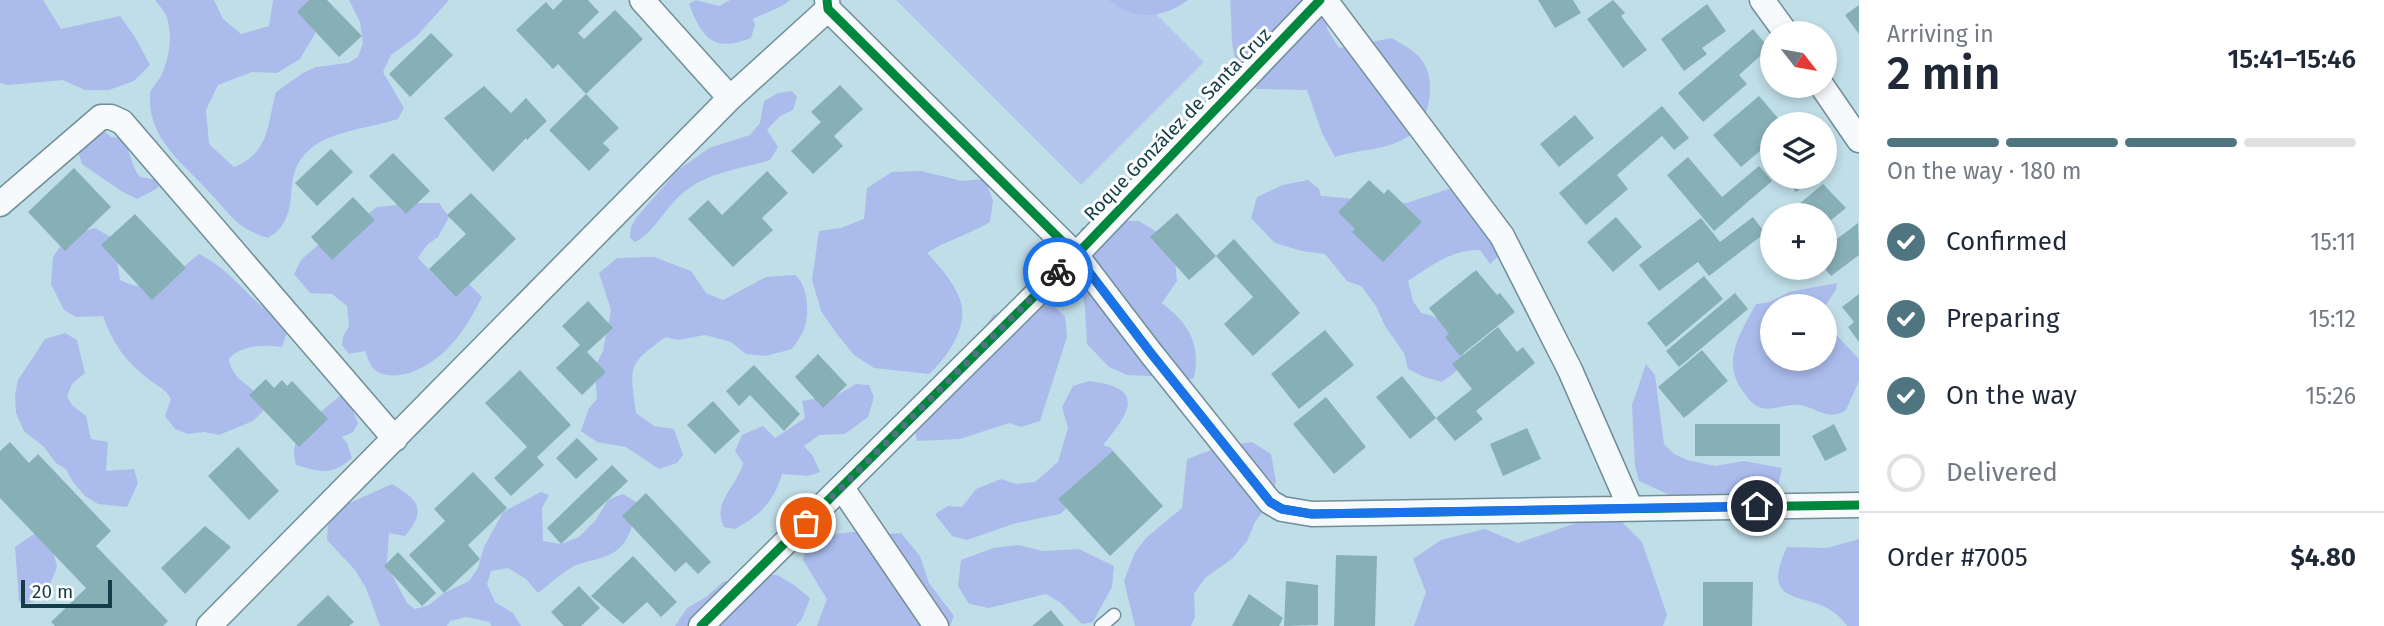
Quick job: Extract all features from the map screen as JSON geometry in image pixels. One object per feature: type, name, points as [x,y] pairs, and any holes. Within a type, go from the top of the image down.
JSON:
[{"type":"street","points":[[642,0],[730,98]]},
{"type":"street","points":[[1323,0],[1502,236],[1570,370],[1630,507]]},
{"type":"street","name":"Roque González de Santa Cruz","points":[[701,626],[1076,255],[1323,0]]},
{"type":"street","points":[[1762,0],[1777,21]]},
{"type":"street","points":[[209,626],[730,98],[827,5],[1076,255],[1270,502],[1282,509],[1312,514],[1859,505]]},
{"type":"street","points":[[1830,98],[1859,140]]},
{"type":"street","points":[[2,198],[101,117],[111,117],[122,122],[395,439]]},
{"type":"street","points":[[842,488],[936,626]]},
{"type":"lane","points":[[1101,626],[1114,615]]},
{"type":"shaded area","points":[[0,0],[43,0],[61,29],[120,16],[150,65],[134,81],[109,90],[85,90],[63,80],[8,85],[0,83]]},
{"type":"shaded area","points":[[155,0],[214,0],[223,19],[241,34],[269,26],[273,0],[326,0],[323,20],[300,59],[277,73],[252,72],[218,85],[206,110],[209,144],[234,167],[246,161],[261,146],[276,92],[316,67],[348,63],[358,57],[363,43],[360,22],[349,0],[449,0],[416,37],[391,55],[383,72],[404,108],[398,119],[337,135],[320,142],[307,152],[294,173],[287,216],[280,228],[268,238],[249,230],[230,215],[179,161],[154,124],[150,94],[164,69],[170,40],[167,18]]},
{"type":"shaded area","points":[[696,0],[719,6],[730,0],[790,0],[753,19],[755,25],[751,38],[727,44],[718,43],[704,34],[689,4]]},
{"type":"shaded area","points":[[896,0],[1142,0],[1204,62],[1081,185]]},
{"type":"shaded area","points":[[1109,0],[1188,0],[1168,11],[1148,15],[1129,12]]},
{"type":"shaded area","points":[[1231,0],[1328,0],[1327,29],[1339,48],[1392,38],[1405,46],[1423,62],[1430,80],[1429,102],[1422,122],[1416,130],[1400,141],[1335,157],[1322,133],[1307,90],[1257,89],[1240,68],[1233,48]]},
{"type":"shaded area","points":[[792,91],[797,97],[793,110],[780,116],[767,130],[778,147],[770,160],[717,174],[697,183],[674,202],[642,238],[635,242],[630,238],[631,227],[636,218],[677,171],[709,148],[750,135],[760,123],[764,101],[778,93]]},
{"type":"shaded area","points":[[101,128],[111,137],[122,138],[140,177],[160,180],[158,188],[137,199],[82,164],[77,148]]},
{"type":"shaded area","points":[[921,171],[962,181],[985,179],[993,201],[990,222],[927,253],[953,285],[962,307],[956,339],[929,374],[874,368],[854,355],[821,311],[812,280],[819,231],[841,228],[864,219],[867,188],[892,172]]},
{"type":"shaded area","points":[[1308,180],[1319,189],[1321,196],[1407,203],[1448,189],[1465,187],[1507,248],[1490,264],[1480,250],[1460,252],[1408,281],[1413,301],[1421,313],[1446,323],[1459,336],[1462,344],[1464,353],[1461,366],[1442,382],[1408,369],[1404,353],[1385,326],[1376,306],[1361,286],[1347,281],[1325,254],[1275,243],[1251,218],[1257,197],[1283,185]]},
{"type":"shaded area","points":[[439,203],[449,217],[438,237],[427,245],[418,258],[441,282],[469,284],[482,297],[463,330],[442,353],[418,370],[389,375],[374,369],[365,351],[349,354],[342,345],[349,326],[347,306],[332,294],[310,293],[294,274],[301,260],[318,245],[377,207]]},
{"type":"shaded area","points":[[1104,221],[1139,221],[1173,242],[1177,281],[1162,303],[1179,319],[1191,336],[1196,355],[1194,378],[1171,386],[1152,376],[1127,375],[1109,367],[1087,344],[1085,308],[1076,255],[1081,228]]},
{"type":"shaded area","points":[[95,228],[114,239],[120,280],[133,285],[154,285],[172,276],[199,254],[225,271],[288,329],[282,347],[254,347],[241,350],[229,358],[233,370],[257,394],[264,410],[253,421],[219,435],[204,432],[188,434],[175,429],[165,416],[171,399],[169,395],[139,372],[126,358],[115,343],[103,316],[76,317],[64,310],[51,284],[53,257],[67,236]]},
{"type":"shaded area","points":[[654,257],[691,271],[706,293],[723,300],[766,277],[795,275],[803,286],[807,308],[803,332],[792,349],[766,356],[746,354],[731,342],[705,335],[678,340],[666,337],[637,361],[632,376],[636,413],[654,426],[674,429],[683,455],[677,463],[659,469],[626,447],[597,442],[581,431],[589,408],[597,399],[595,367],[603,351],[611,310],[599,273],[617,258]]},
{"type":"shaded area","points":[[1837,283],[1833,294],[1785,294]]},
{"type":"shaded area","points":[[1760,303],[1760,371],[1837,371],[1837,336],[1859,359],[1859,381],[1846,410],[1834,415],[1800,405],[1767,409],[1755,405],[1747,396],[1738,383],[1733,360],[1738,338],[1756,304]]},
{"type":"shaded area","points":[[1052,305],[1065,316],[1067,337],[1040,421],[1021,427],[1009,423],[960,439],[917,441],[912,418],[971,348],[993,315],[1024,307]]},
{"type":"shaded area","points":[[65,333],[77,340],[85,373],[72,384],[67,396],[72,405],[86,416],[91,439],[108,442],[106,471],[134,469],[138,483],[127,507],[98,504],[85,496],[66,469],[56,463],[44,447],[24,431],[16,413],[15,394],[18,380],[45,339]]},
{"type":"shaded area","points":[[1646,364],[1655,375],[1664,444],[1674,454],[1687,460],[1715,466],[1744,461],[1782,468],[1779,482],[1771,495],[1694,506],[1639,481],[1635,466],[1632,405]]},
{"type":"shaded area","points":[[1089,381],[1107,384],[1119,389],[1126,396],[1126,412],[1103,445],[1111,448],[1119,461],[1060,514],[1013,524],[967,540],[952,536],[935,514],[948,506],[962,507],[976,489],[1001,479],[1016,484],[1035,482],[1058,462],[1068,428],[1062,407],[1073,386]]},
{"type":"shaded area","points":[[856,384],[869,385],[874,397],[868,417],[845,434],[819,435],[804,446],[813,456],[820,472],[808,476],[782,474],[775,492],[759,513],[735,529],[724,527],[721,518],[723,502],[743,463],[735,451],[742,435],[763,426],[775,438],[805,418],[802,401],[837,395]]},
{"type":"shaded area","points":[[340,396],[349,401],[358,423],[353,432],[342,437],[352,458],[338,468],[325,471],[296,465],[295,445],[303,430]]},
{"type":"shaded area","points":[[1252,442],[1271,454],[1276,482],[1270,502],[1255,522],[1247,541],[1233,558],[1205,578],[1194,594],[1195,617],[1191,626],[1135,626],[1124,581],[1135,552],[1147,537],[1182,508],[1187,459],[1219,447]]},
{"type":"shaded area","points":[[392,484],[409,495],[417,506],[416,519],[405,536],[389,533],[387,563],[407,603],[415,609],[429,605],[444,593],[469,581],[478,568],[484,547],[503,512],[541,492],[549,495],[542,508],[543,541],[561,544],[579,537],[595,521],[608,500],[623,494],[636,502],[630,532],[617,550],[574,566],[538,593],[526,579],[508,568],[491,571],[487,584],[495,602],[513,613],[521,626],[491,626],[490,622],[466,617],[450,621],[447,626],[380,626],[366,588],[355,570],[327,540],[328,521],[345,505]]},
{"type":"shaded area","points":[[1618,518],[1642,542],[1667,615],[1663,626],[1414,626],[1426,592],[1413,559],[1441,540],[1485,529],[1518,543],[1588,519]]},
{"type":"shaded area","points":[[862,531],[874,535],[901,533],[920,556],[929,583],[954,616],[950,626],[817,626],[827,599],[803,560],[807,537]]},
{"type":"shaded area","points":[[34,534],[50,538],[57,567],[50,584],[33,602],[22,604],[19,601],[15,547]]},
{"type":"shaded area","points":[[1859,539],[1859,626],[1847,626],[1837,615],[1824,607],[1790,595],[1782,589],[1778,580],[1787,547],[1827,548]]},
{"type":"shaded area","points":[[1018,545],[1043,551],[1079,549],[1114,566],[1112,587],[1093,622],[1082,624],[1061,603],[1046,594],[989,608],[969,604],[958,586],[961,560],[993,548]]},
{"type":"shaded area","points":[[777,575],[810,598],[802,619],[796,626],[675,626],[687,608],[706,597],[723,582],[752,576]]},
{"type":"building","points":[[309,0],[327,0],[362,36],[339,57],[297,12]]},
{"type":"building","points":[[563,0],[588,0],[599,12],[578,33],[584,39],[615,10],[643,39],[586,94],[558,64],[553,69],[516,30],[546,2],[553,10]]},
{"type":"building","points":[[1538,0],[1573,0],[1581,13],[1555,28]]},
{"type":"building","points":[[1613,0],[1625,13],[1621,16],[1647,50],[1623,68],[1587,19]]},
{"type":"building","points":[[1707,4],[1726,31],[1702,48],[1707,54],[1684,71],[1661,39]]},
{"type":"building","points":[[1859,5],[1859,34],[1845,15]]},
{"type":"building","points":[[1753,29],[1760,37],[1760,56],[1739,75],[1747,84],[1703,122],[1678,93]]},
{"type":"building","points":[[431,33],[453,55],[410,97],[389,74]]},
{"type":"building","points":[[840,85],[863,109],[834,136],[843,146],[813,174],[791,151],[821,122],[811,112]]},
{"type":"building","points":[[484,86],[511,113],[526,98],[547,121],[493,172],[444,118]]},
{"type":"building","points":[[586,94],[619,128],[603,143],[610,150],[589,171],[549,130]]},
{"type":"building","points":[[1759,96],[1773,112],[1760,112],[1760,151],[1741,167],[1713,135]]},
{"type":"building","points":[[1662,106],[1689,138],[1674,150],[1662,136],[1617,175],[1628,189],[1586,225],[1559,193]]},
{"type":"building","points":[[1575,115],[1594,138],[1559,167],[1540,144]]},
{"type":"building","points":[[331,149],[353,172],[317,206],[295,183]]},
{"type":"building","points":[[393,153],[430,191],[406,214],[369,176]]},
{"type":"building","points":[[1688,157],[1722,197],[1759,166],[1760,189],[1763,189],[1714,231],[1667,175]]},
{"type":"building","points":[[74,168],[111,207],[65,251],[28,212]]},
{"type":"building","points":[[767,171],[788,193],[762,218],[773,230],[733,267],[688,219],[708,200],[722,215]]},
{"type":"building","points":[[1369,180],[1384,194],[1388,189],[1422,222],[1383,262],[1352,232],[1355,229],[1338,212]]},
{"type":"building","points":[[1817,189],[1828,189],[1846,208],[1837,215],[1837,203],[1800,203]]},
{"type":"building","points":[[471,193],[516,239],[456,297],[429,269],[466,234],[447,215]]},
{"type":"building","points":[[353,197],[375,220],[332,260],[311,237]]},
{"type":"building","points":[[1177,213],[1216,256],[1189,280],[1150,237]]},
{"type":"building","points":[[135,214],[186,268],[152,300],[101,245]]},
{"type":"building","points":[[1616,217],[1642,247],[1613,272],[1587,242]]},
{"type":"building","points":[[1753,217],[1760,226],[1760,237],[1709,276],[1698,262],[1659,291],[1639,265],[1701,218],[1720,242]]},
{"type":"building","points":[[1858,223],[1859,255],[1837,272],[1837,239]]},
{"type":"building","points":[[1234,239],[1300,313],[1253,356],[1224,324],[1253,297],[1216,256]]},
{"type":"building","points":[[1476,270],[1515,312],[1460,356],[1445,337],[1449,334],[1429,308]]},
{"type":"building","points":[[1704,276],[1723,299],[1666,347],[1647,323]]},
{"type":"building","points":[[1735,293],[1748,309],[1679,367],[1666,351]]},
{"type":"building","points":[[1859,294],[1859,342],[1848,327],[1854,322],[1842,307]]},
{"type":"building","points":[[588,301],[613,328],[587,352],[606,372],[582,395],[556,368],[580,345],[562,326]]},
{"type":"building","points":[[1498,327],[1517,352],[1523,347],[1535,363],[1476,411],[1483,419],[1455,441],[1436,418],[1472,389],[1452,364]]},
{"type":"building","points":[[1325,330],[1354,365],[1299,409],[1271,374]]},
{"type":"building","points":[[1702,350],[1728,381],[1684,418],[1658,387]]},
{"type":"building","points":[[818,354],[847,385],[823,408],[795,377]]},
{"type":"building","points":[[754,365],[800,414],[784,431],[750,395],[739,406],[726,391]]},
{"type":"building","points":[[520,370],[571,425],[537,457],[544,465],[511,496],[494,478],[527,447],[485,403]]},
{"type":"building","points":[[1402,376],[1436,418],[1410,439],[1376,397]]},
{"type":"building","points":[[266,379],[274,388],[282,380],[287,386],[292,381],[328,419],[299,447],[249,395]]},
{"type":"building","points":[[1326,397],[1366,447],[1334,474],[1293,424]]},
{"type":"building","points":[[713,401],[740,431],[715,454],[687,425]]},
{"type":"building","points":[[1695,424],[1780,424],[1780,456],[1695,456]]},
{"type":"building","points":[[1834,424],[1847,450],[1825,461],[1812,436]]},
{"type":"building","points":[[1527,428],[1541,459],[1503,476],[1490,444]]},
{"type":"building","points":[[577,438],[598,459],[576,479],[556,458]]},
{"type":"building","points":[[10,442],[29,463],[38,454],[111,531],[96,546],[168,621],[163,626],[55,626],[51,622],[86,588],[0,498],[0,451]]},
{"type":"building","points":[[238,447],[279,491],[249,520],[208,476]]},
{"type":"building","points":[[1113,451],[1163,506],[1110,556],[1058,499]]},
{"type":"building","points":[[612,465],[628,481],[561,544],[547,528]]},
{"type":"building","points":[[473,472],[507,508],[468,545],[480,559],[444,593],[409,555],[445,521],[434,509]]},
{"type":"building","points":[[646,493],[711,562],[698,574],[686,562],[675,572],[622,516]]},
{"type":"building","points":[[205,526],[231,547],[185,594],[161,568]]},
{"type":"building","points":[[398,552],[436,593],[422,606],[384,566]]},
{"type":"building","points":[[1336,555],[1377,556],[1375,626],[1334,626]]},
{"type":"building","points":[[633,556],[677,602],[661,617],[647,602],[623,624],[591,596]]},
{"type":"building","points":[[1286,581],[1318,585],[1318,625],[1284,626]]},
{"type":"building","points":[[1703,582],[1753,582],[1752,626],[1703,626]]},
{"type":"building","points":[[579,586],[600,608],[581,626],[564,626],[551,612]]},
{"type":"building","points":[[1249,594],[1283,618],[1279,626],[1232,626]]},
{"type":"building","points":[[328,595],[354,622],[349,626],[296,626]]},
{"type":"building","points":[[1051,610],[1064,626],[1032,626]]},
{"type":"cycle path","points":[[827,0],[828,9],[1076,255],[1270,502],[1282,509],[1312,514],[1859,505]]},
{"type":"cycle path","points":[[701,626],[1076,255],[1320,0]]},
{"type":"way so far","points":[[806,523],[1058,272]]},
{"type":"route","points":[[1058,272],[1076,255],[1270,502],[1282,509],[1312,514],[1757,506]]}]
